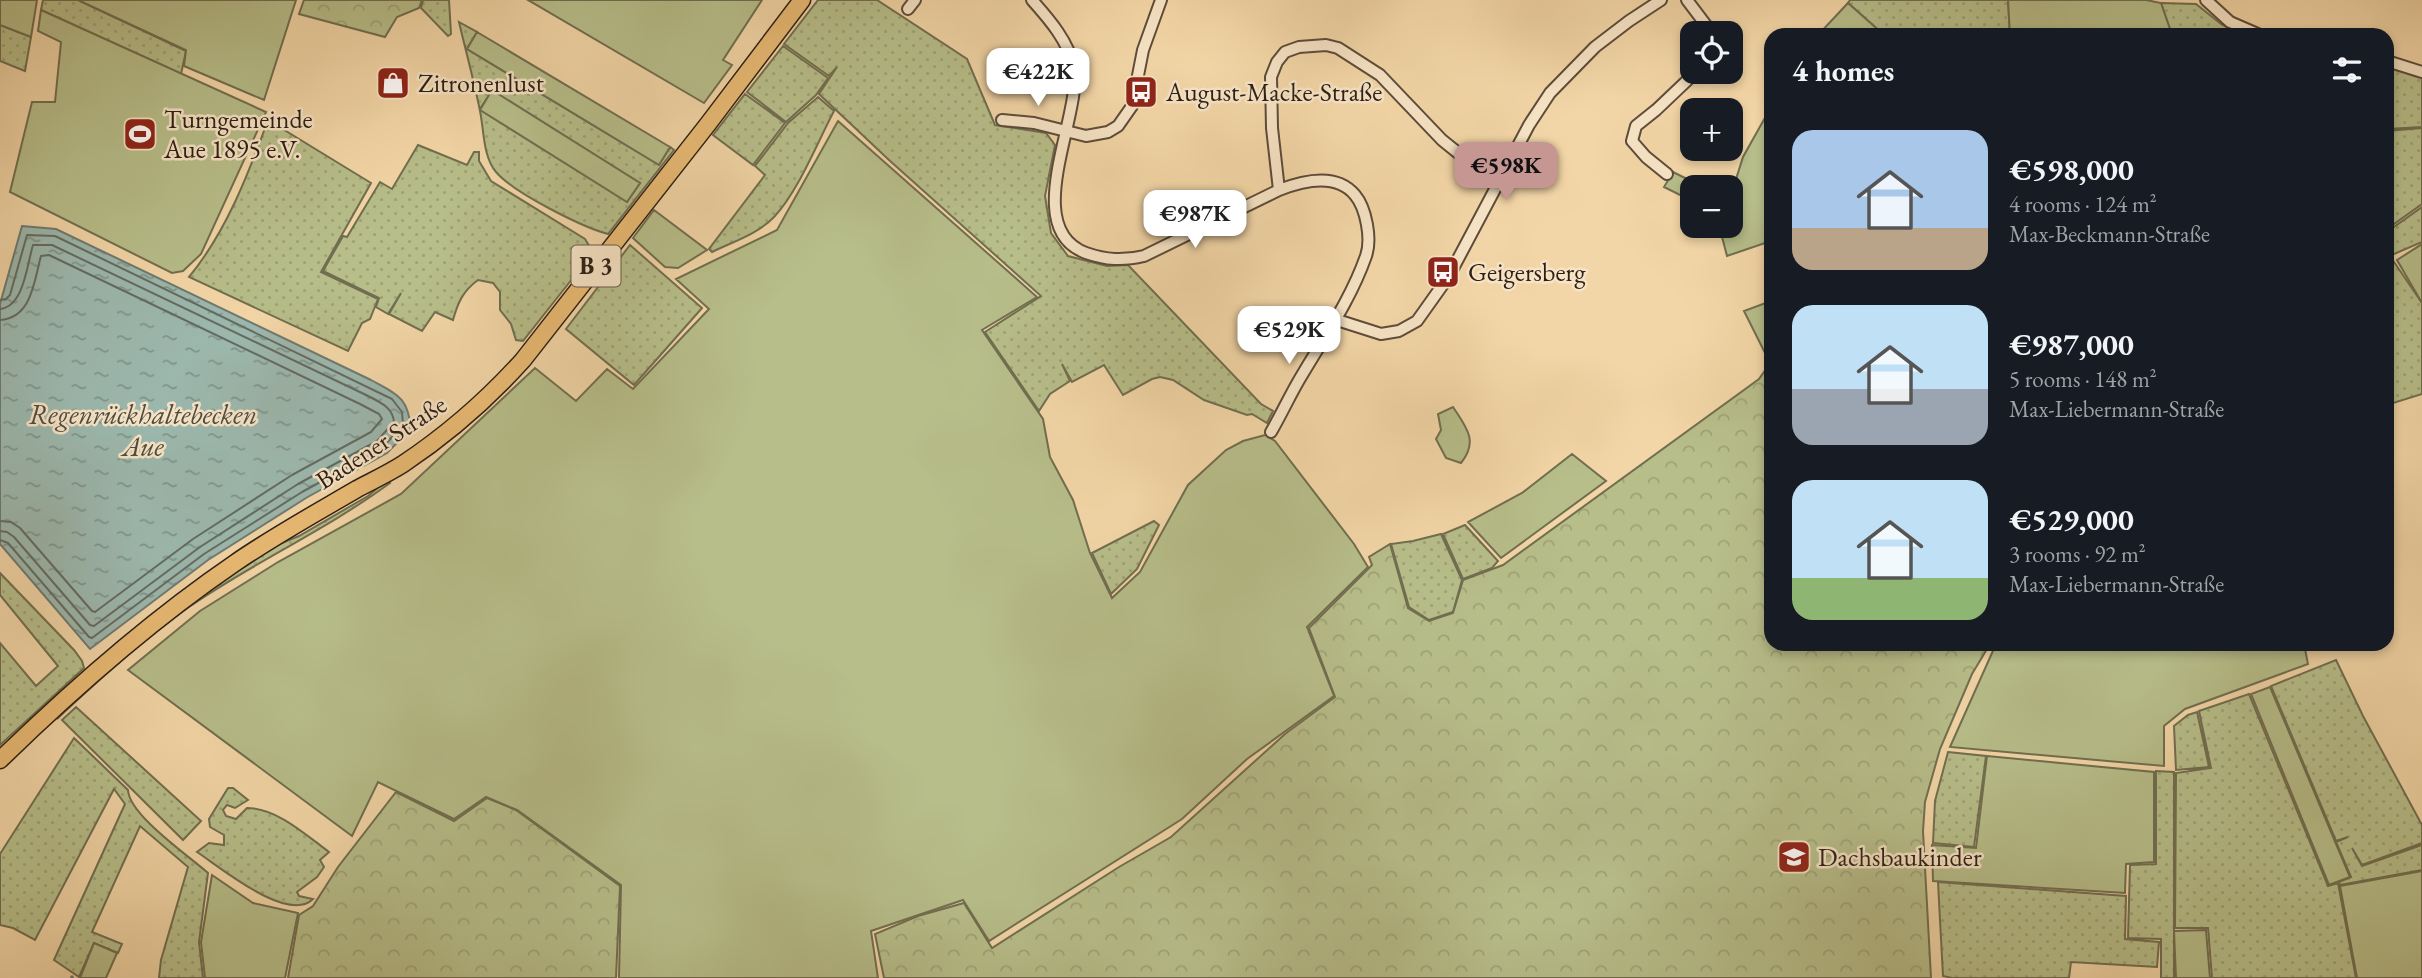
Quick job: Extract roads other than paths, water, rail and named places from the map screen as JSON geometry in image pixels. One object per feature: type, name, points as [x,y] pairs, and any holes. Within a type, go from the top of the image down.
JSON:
[{"type":"main road","name":"Badener Straße","points":[[0,760],[96,670],[164,615],[234,563],[298,523],[401,465],[438,439],[495,391],[523,360],[802,0]]},
{"type":"street","points":[[1032,0],[1067,48],[1073,67],[1073,102],[1054,196],[1057,222],[1069,241],[1079,250],[1101,258],[1128,260],[1144,256],[1303,181],[1336,182],[1351,190],[1362,203],[1367,254],[1337,320],[1300,377],[1271,432]]},
{"type":"street","points":[[1002,120],[1034,123],[1086,136],[1097,136],[1118,126],[1132,106],[1143,50],[1161,0]]},
{"type":"street","points":[[1337,320],[1381,334],[1399,331],[1417,321],[1449,275],[1529,125],[1550,93],[1578,62],[1629,21],[1661,0]]},
{"type":"street","points":[[1687,0],[1703,21]]},
{"type":"street","points":[[2206,0],[2230,22],[2244,28]]},
{"type":"street","points":[[1279,190],[1272,128],[1271,77],[1285,52],[1299,47],[1326,44],[1338,48],[1380,75],[1442,140],[1474,165],[1500,180]]},
{"type":"street","points":[[2394,63],[2422,72]]},
{"type":"street","points":[[1667,174],[1632,141],[1636,126],[1684,84]]},
{"type":"water","name":"Regenrückhaltebecken Aue","points":[[22,226],[56,229],[371,380],[400,398],[410,418],[411,429],[387,453],[306,498],[208,560],[90,649],[0,544],[0,304]]},
{"type":"place","name":"Zitronenlust","points":[[393,83]]},
{"type":"place","name":"August-Macke-Straße","points":[[1141,92]]},
{"type":"place","name":"Turngemeinde Aue 1895 e.V.","points":[[140,134]]},
{"type":"place","name":"Geigersberg","points":[[1443,272]]},
{"type":"place","name":"Dachsbaukinder","points":[[1794,857]]}]
